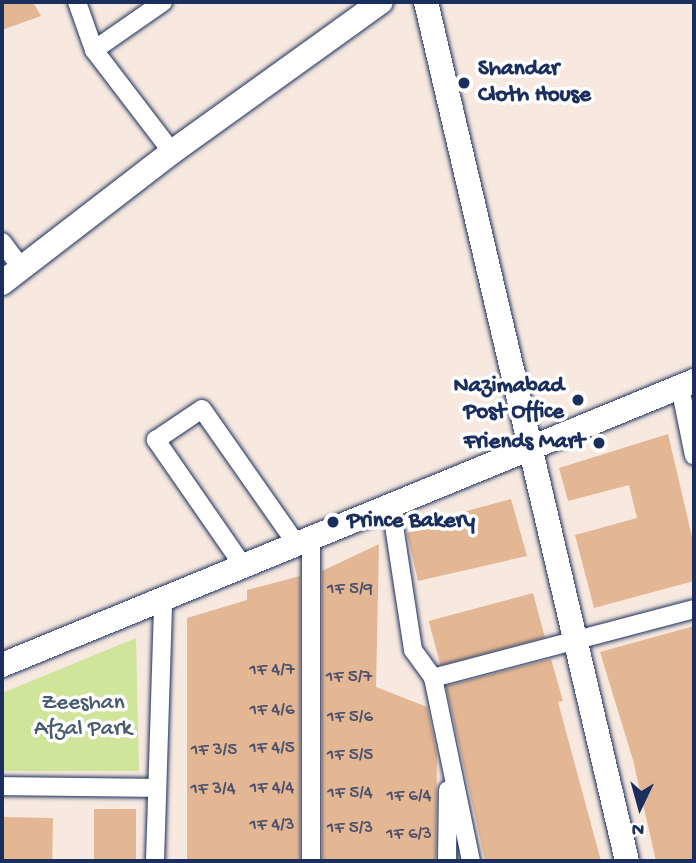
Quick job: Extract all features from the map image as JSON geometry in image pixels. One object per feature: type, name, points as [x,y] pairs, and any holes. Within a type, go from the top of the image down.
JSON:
[{"type":"street","points":[[77,2],[94,50],[172,152]]},
{"type":"street","points":[[94,50],[163,2]]},
{"type":"street","points":[[2,242],[12,276],[172,152],[381,2]]},
{"type":"street","points":[[426,2],[530,445],[572,639],[627,861]]},
{"type":"street","points":[[4,661],[163,601],[530,445],[687,384],[694,456]]},
{"type":"street","points":[[244,567],[156,440],[202,409],[304,543],[311,861]]},
{"type":"street","points":[[391,506],[414,650],[433,678],[471,861]]},
{"type":"street","points":[[155,861],[163,601]]},
{"type":"street","points":[[433,678],[572,639],[694,609]]},
{"type":"street","points":[[447,861],[448,759]]},
{"type":"street","points":[[2,786],[156,788]]},
{"type":"green space","name":"Zeeshan Afzal Park","points":[[136,638],[139,771],[2,771],[2,693]]},
{"type":"building","points":[[2,2],[33,2],[41,16],[2,30]]},
{"type":"building","points":[[668,434],[693,541],[694,581],[594,608],[575,535],[637,518],[629,485],[568,501],[559,468]]},
{"type":"building","points":[[511,499],[527,556],[418,581],[407,533],[461,520],[459,513]]},
{"type":"building","points":[[379,544],[376,687],[427,707],[437,754],[436,861],[322,861],[322,571]]},
{"type":"building","points":[[300,576],[300,861],[187,861],[187,618],[247,600],[247,590]]},
{"type":"building","points":[[533,593],[545,637],[441,665],[429,621]]},
{"type":"building","points":[[694,626],[694,861],[656,861],[633,760],[600,652]]},
{"type":"building","points":[[551,659],[563,701],[558,702],[601,861],[485,861],[446,686]]},
{"type":"building","points":[[94,809],[136,809],[136,861],[94,861]]},
{"type":"building","points":[[2,817],[53,818],[52,861],[2,861]]},
{"type":"place","name":"Shandar Cloth House","points":[[464,83]]},
{"type":"place","name":"Nazimabad Post Office","points":[[578,400]]},
{"type":"place","name":"Friends Mart","points":[[599,443]]},
{"type":"place","name":"Prince Bakery","points":[[333,522]]}]
